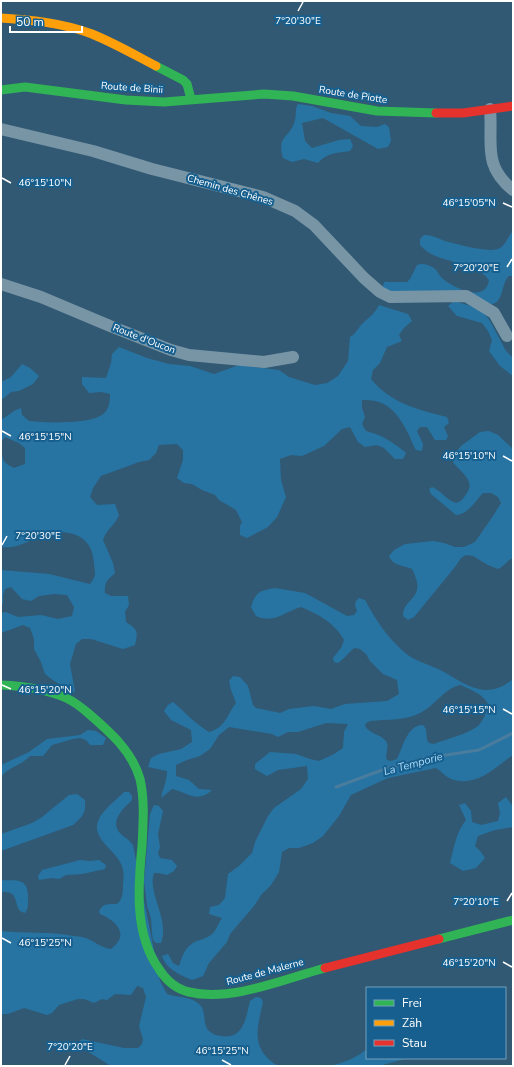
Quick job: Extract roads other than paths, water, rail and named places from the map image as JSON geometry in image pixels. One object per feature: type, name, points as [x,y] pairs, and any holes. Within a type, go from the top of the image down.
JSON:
[{"type":"street","name":"Route de Binii","points":[[1,18],[39,22],[91,34],[118,46],[183,80],[187,84],[191,99],[164,102],[126,100],[25,87],[1,90]]},
{"type":"street","name":"Route de Piotte","points":[[191,99],[264,94],[293,96],[377,111],[443,114],[513,106]]},
{"type":"street","points":[[490,109],[490,151],[496,170],[513,190]]},
{"type":"street","name":"Chemin des Chênes","points":[[1,129],[93,151],[152,169],[263,198],[295,211],[314,225],[364,278],[380,292],[390,297],[466,296],[494,314],[507,336]]},
{"type":"street","name":"Route d'Oucon","points":[[1,284],[41,297],[130,334],[171,350],[189,355],[264,362],[293,356]]},
{"type":"street","name":"Route de Malerne","points":[[1,685],[44,691],[73,701],[105,726],[124,748],[133,762],[142,790],[143,828],[139,889],[142,920],[147,943],[152,960],[162,975],[175,986],[188,992],[228,994],[513,920]]},
{"type":"waterway","name":"La Temporie","points":[[336,787],[385,769],[426,758],[479,750],[513,733]]}]
